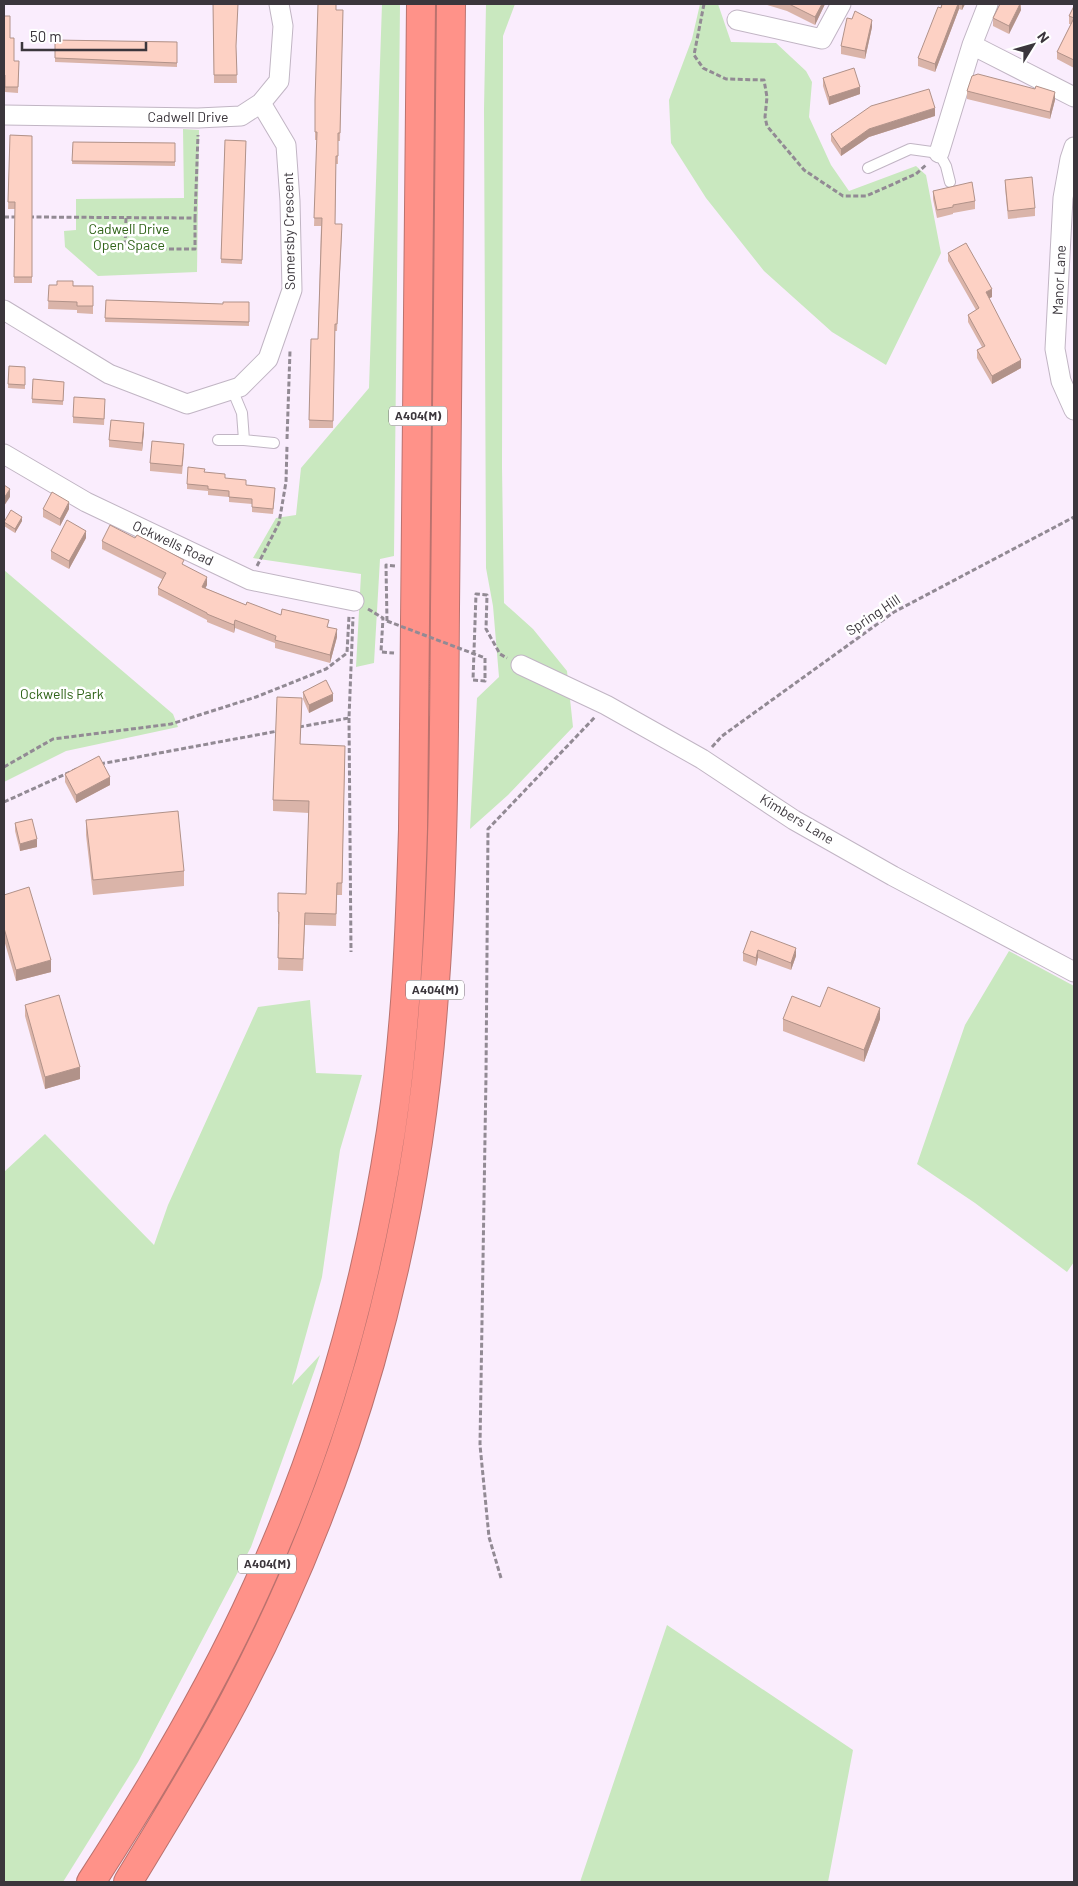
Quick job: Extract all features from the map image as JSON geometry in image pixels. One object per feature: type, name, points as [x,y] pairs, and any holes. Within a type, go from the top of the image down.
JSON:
[{"type":"highway","name":"A404(M)","points":[[90,1882],[146,1796],[198,1705],[238,1628],[274,1548],[306,1467],[341,1359],[367,1258],[384,1173],[404,1018],[413,855],[421,4]]},
{"type":"highway","name":"A404(M)","points":[[128,1882],[195,1771],[238,1693],[278,1612],[313,1530],[344,1447],[370,1362],[392,1276],[411,1189],[424,1101],[433,1012],[442,835],[450,4]]},
{"type":"highway","name":"A404(M)","points":[[450,100],[465,4]]},
{"type":"street","name":"Cadwell Drive","points":[[4,115],[198,118],[241,116],[261,103],[279,81],[282,26],[279,4]]},
{"type":"street","points":[[737,20],[822,40],[841,4]]},
{"type":"street","points":[[939,153],[972,45],[988,4]]},
{"type":"street","points":[[972,45],[1074,97]]},
{"type":"street","name":"Somersby Crescent","points":[[4,310],[108,374],[187,404],[240,387],[268,358],[292,290],[290,201],[286,145],[261,103]]},
{"type":"street","name":"Manor Lane","points":[[1074,147],[1063,198],[1055,349],[1061,381],[1074,410]]},
{"type":"street","name":"Ockwells Road","points":[[4,454],[86,502],[250,580],[352,601]]},
{"type":"street","name":"Kimbers Lane","points":[[521,665],[606,705],[702,758],[794,820],[1074,972]]},
{"type":"lane","points":[[868,168],[910,149],[939,153],[946,166],[950,182]]},
{"type":"lane","points":[[232,389],[242,413],[244,440]]},
{"type":"lane","points":[[218,440],[274,443]]},
{"type":"path","points":[[704,4],[694,55],[702,68],[726,79],[764,80],[767,98],[765,117],[767,126],[804,170],[843,196],[866,196],[889,187],[916,174],[939,153]]},
{"type":"path","points":[[126,218],[124,250],[195,249],[198,118]]},
{"type":"path","points":[[4,217],[195,218]]},
{"type":"path","name":"Spring Hill","points":[[702,758],[722,736],[894,612],[1074,517]]},
{"type":"path","points":[[398,576],[398,566],[386,565],[387,621],[467,651],[476,655],[485,658],[485,681],[473,680],[473,670],[474,661],[474,651],[476,594],[487,595],[486,629],[500,654],[521,665]]},
{"type":"path","points":[[352,601],[383,618],[381,652],[394,653]]},
{"type":"path","points":[[351,952],[349,718],[352,601]]},
{"type":"path","points":[[4,767],[54,739],[171,724],[256,697],[326,669],[347,653],[352,601]]},
{"type":"path","points":[[395,633],[396,614]]},
{"type":"path","points":[[500,1578],[489,1537],[480,1445],[488,829],[606,705]]},
{"type":"path","points":[[291,729],[349,718]]},
{"type":"path","points":[[94,765],[282,730]]},
{"type":"path","points":[[4,802],[76,768],[85,766]]},
{"type":"green space","points":[[382,4],[400,4],[394,556],[380,559],[374,663],[356,667],[361,574],[253,558],[276,518],[296,515],[301,468],[369,388]]},
{"type":"green space","points":[[486,4],[515,4],[503,36],[502,467],[504,603],[533,629],[567,671],[573,727],[508,795],[470,829],[477,698],[499,677],[493,606],[486,568],[484,109]]},
{"type":"green space","points":[[700,4],[718,4],[731,42],[776,43],[806,71],[812,82],[809,117],[831,165],[849,191],[916,166],[926,175],[941,253],[886,365],[832,332],[764,271],[706,198],[671,143],[669,100],[692,39]]},
{"type":"green space","name":"Cadwell Drive Open Space","points":[[183,129],[199,130],[197,272],[98,276],[65,247],[64,231],[76,230],[76,199],[184,198]]},
{"type":"green space","name":"Ockwells Park","points":[[4,570],[173,714],[178,727],[66,751],[4,782]]},
{"type":"green space","points":[[1009,951],[1074,986],[1074,1262],[1067,1272],[975,1203],[917,1164],[965,1025]]},
{"type":"green space","points":[[310,1000],[316,1073],[362,1075],[340,1150],[322,1277],[292,1385],[320,1355],[251,1547],[138,1762],[63,1882],[4,1882],[4,1172],[45,1134],[154,1245],[168,1205],[258,1007]]},
{"type":"green space","points":[[667,1625],[853,1750],[828,1882],[580,1882]]},
{"type":"building","points":[[213,4],[238,4],[237,75],[214,75]]},
{"type":"building","points":[[318,4],[336,4],[336,10],[343,10],[340,133],[338,133],[338,156],[336,156],[335,224],[342,224],[337,324],[335,324],[333,421],[309,420],[311,339],[318,339],[322,218],[314,218]]},
{"type":"building","points":[[789,4],[822,4],[815,17]]},
{"type":"building","points":[[942,4],[958,4],[935,64],[918,58],[938,7],[941,8]]},
{"type":"building","points":[[1000,4],[1020,4],[1009,26],[993,18]]},
{"type":"building","points":[[1074,6],[1074,18],[1069,16]]},
{"type":"building","points":[[855,11],[872,20],[865,51],[841,46],[847,18],[852,19]]},
{"type":"building","points":[[4,16],[10,16],[10,38],[14,38],[14,61],[19,61],[18,87],[5,87]]},
{"type":"building","points":[[1074,18],[1074,60],[1057,52]]},
{"type":"building","points":[[55,40],[177,42],[177,63],[55,58]]},
{"type":"building","points":[[854,68],[860,87],[829,97],[823,78]]},
{"type":"building","points":[[978,74],[1035,89],[1036,86],[1055,92],[1050,112],[967,91],[972,76]]},
{"type":"building","points":[[929,89],[935,108],[869,129],[841,149],[831,134],[871,106]]},
{"type":"building","points":[[10,135],[32,136],[32,277],[14,277],[15,202],[8,202]]},
{"type":"building","points":[[225,140],[246,141],[242,260],[221,259]]},
{"type":"building","points":[[73,142],[175,143],[175,162],[72,161]]},
{"type":"building","points":[[1032,177],[1035,208],[1008,211],[1005,180]]},
{"type":"building","points":[[972,182],[975,201],[937,210],[933,191]]},
{"type":"building","points":[[966,243],[992,289],[986,292],[1021,360],[992,376],[977,350],[985,346],[968,315],[979,308],[948,253]]},
{"type":"building","points":[[57,281],[73,281],[73,286],[93,286],[93,306],[77,306],[77,302],[48,301],[49,285],[57,285]]},
{"type":"building","points":[[106,300],[223,304],[223,302],[249,302],[249,322],[105,318]]},
{"type":"building","points":[[9,366],[25,367],[25,385],[8,384]]},
{"type":"building","points":[[33,379],[64,382],[63,401],[32,399]]},
{"type":"building","points":[[74,397],[105,399],[104,419],[73,417]]},
{"type":"building","points":[[111,420],[144,423],[142,443],[109,440]]},
{"type":"building","points":[[152,441],[184,444],[182,466],[150,463]]},
{"type":"building","points":[[188,467],[205,469],[204,472],[225,474],[225,478],[246,480],[246,485],[275,488],[273,509],[252,507],[252,499],[229,497],[229,491],[187,484]]},
{"type":"building","points":[[4,485],[10,489],[4,498]]},
{"type":"building","points":[[52,492],[69,502],[60,519],[43,509]]},
{"type":"building","points":[[11,510],[22,517],[15,529],[4,522]]},
{"type":"building","points":[[67,520],[86,531],[69,561],[51,551]]},
{"type":"building","points":[[110,525],[135,538],[137,535],[184,560],[182,564],[207,577],[202,587],[246,605],[247,602],[281,615],[282,609],[329,620],[327,627],[337,629],[330,655],[275,640],[276,636],[235,620],[234,625],[207,614],[158,588],[166,573],[102,541]]},
{"type":"building","points":[[326,680],[333,694],[309,705],[303,692]]},
{"type":"building","points":[[277,697],[302,698],[300,744],[345,746],[342,883],[337,883],[336,914],[305,913],[303,959],[278,958],[278,893],[306,894],[309,801],[273,800]]},
{"type":"building","points":[[99,756],[110,777],[76,795],[65,774]]},
{"type":"building","points":[[178,811],[184,871],[93,880],[86,820]]},
{"type":"building","points":[[32,819],[37,839],[20,844],[15,823]]},
{"type":"building","points":[[29,887],[51,960],[16,970],[4,928],[4,895]]},
{"type":"building","points":[[751,931],[796,948],[791,963],[758,950],[756,958],[743,953]]},
{"type":"building","points":[[828,987],[880,1008],[864,1050],[783,1019],[792,996],[820,1007]]},
{"type":"building","points":[[59,995],[80,1067],[45,1077],[25,1005]]}]
